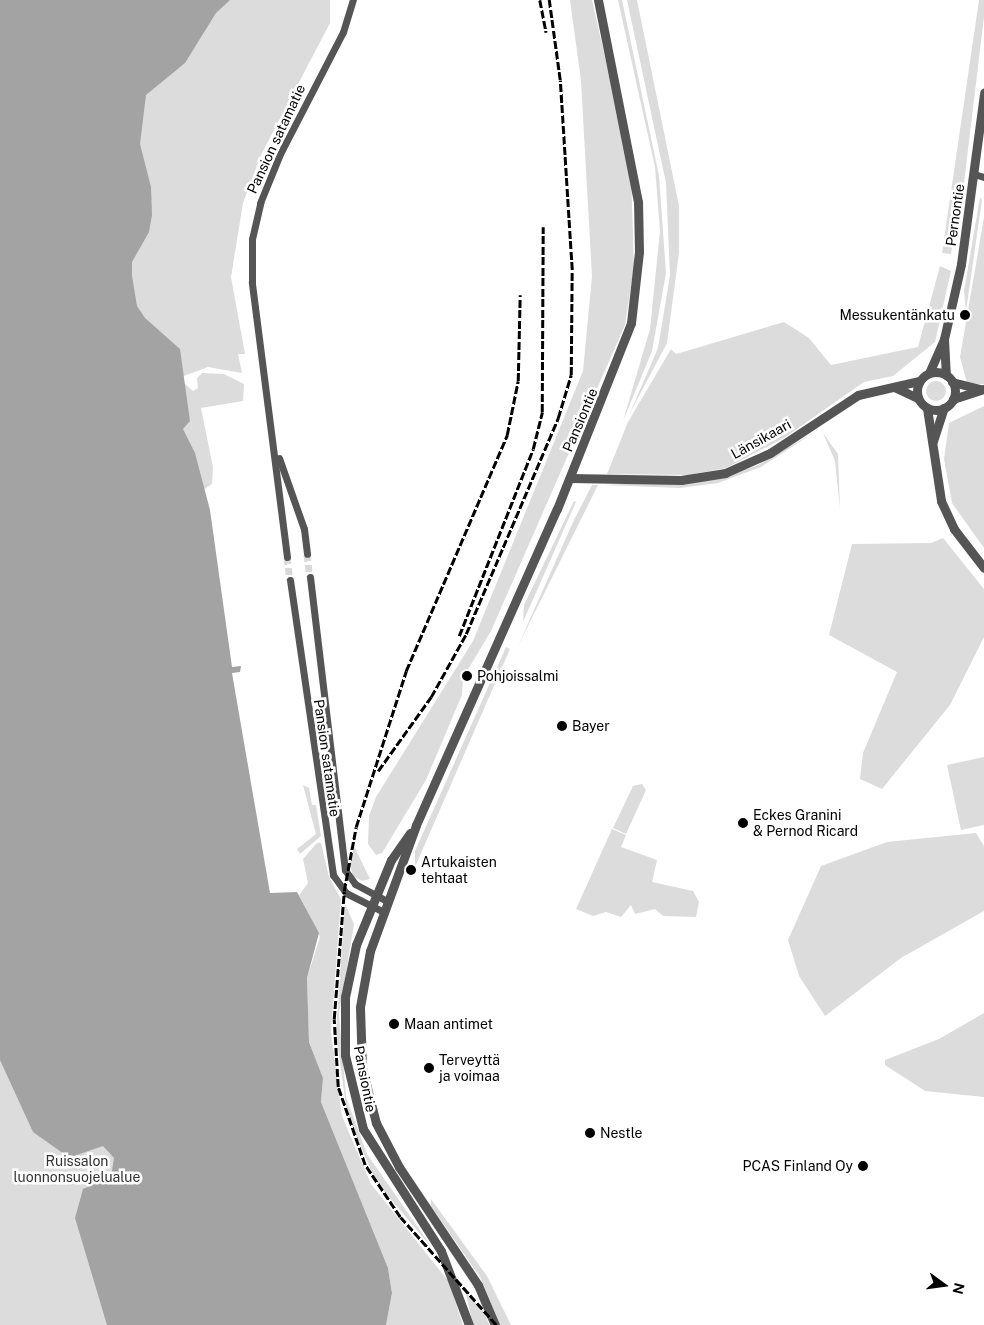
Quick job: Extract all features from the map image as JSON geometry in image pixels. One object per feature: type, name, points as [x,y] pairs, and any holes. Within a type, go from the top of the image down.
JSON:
[{"type":"street","name":"Pansion satamatie","points":[[287,557],[275,446],[252,282],[254,222],[280,154],[343,32],[353,0]]},
{"type":"street","name":"Pansiontie","points":[[495,1325],[465,1263],[386,1146],[370,1104],[360,1054],[360,1007],[368,957],[416,825],[570,478],[626,343],[639,260],[636,178],[598,0]]},
{"type":"street","name":"Pernontie","points":[[929,373],[944,339],[961,264],[984,93]]},
{"type":"street","points":[[974,174],[984,177]]},
{"type":"street","name":"Pernontie","points":[[944,339],[949,378]]},
{"type":"street","points":[[918,398],[919,381],[929,373],[982,389]]},
{"type":"street","points":[[949,378],[953,399]]},
{"type":"street","name":"Länsikaari","points":[[570,478],[681,480],[725,473],[770,453],[849,399],[919,381]]},
{"type":"street","points":[[894,387],[918,398],[927,408],[944,510],[984,568]]},
{"type":"street","points":[[933,441],[944,408],[953,399],[982,389]]},
{"type":"street","points":[[927,408],[944,408]]},
{"type":"street","name":"Pansion satamatie","points":[[275,446],[304,528],[307,554]]},
{"type":"street","name":"Pansion satamatie","points":[[310,577],[343,862],[349,879],[388,902]]},
{"type":"street","name":"Pansion satamatie","points":[[290,580],[333,875],[344,891],[384,912]]},
{"type":"street","name":"Pansiontie","points":[[416,825],[374,895],[352,957],[345,1003],[344,1043],[351,1092],[372,1148],[448,1264],[469,1325]]},
{"type":"green space","points":[[214,0],[330,0],[330,23],[261,155],[243,203],[231,277],[245,354],[238,354],[242,373],[208,367],[184,376],[145,332],[120,282],[124,125]]},
{"type":"green space","points":[[570,0],[592,0],[631,173],[634,267],[625,325],[491,631],[463,678],[462,695],[426,780],[382,853],[376,855],[368,844],[369,816],[376,797],[473,641],[583,371],[592,276],[581,81]]},
{"type":"green space","points":[[618,0],[622,0],[659,176],[666,273],[652,351],[623,421],[650,329],[660,231],[655,167]]},
{"type":"green space","points":[[627,0],[637,0],[679,206],[679,253],[667,343],[629,415],[658,348],[670,275],[666,183]]},
{"type":"green space","points":[[979,0],[984,0],[984,17],[963,191],[955,190],[947,241],[953,242],[951,254],[942,253]]},
{"type":"green space","points":[[980,197],[982,200],[966,311],[964,291]]},
{"type":"green space","points":[[984,217],[984,384],[976,384],[967,383],[960,357]]},
{"type":"green space","points":[[940,266],[951,271],[935,342],[893,376],[864,382],[784,438],[726,468],[688,475],[607,474],[628,422],[671,349],[676,354],[784,322],[809,338],[831,365],[918,347]]},
{"type":"green space","points":[[202,373],[224,374],[244,384],[243,401],[201,408],[213,467],[212,484],[203,490],[192,485],[176,400],[184,383],[193,391],[198,388],[197,378]]},
{"type":"green space","points":[[936,381],[943,384],[946,391],[943,398],[936,401],[929,398],[926,391],[929,384]]},
{"type":"green space","points":[[984,406],[984,548],[952,503],[944,459],[949,423]]},
{"type":"green space","points":[[818,430],[761,467],[718,483],[680,488],[604,485],[719,479],[758,465]]},
{"type":"green space","points":[[823,433],[838,454],[840,509],[835,461]]},
{"type":"green space","points":[[592,485],[598,485],[518,646],[574,520]]},
{"type":"green space","points":[[574,501],[576,502],[523,622],[524,605]]},
{"type":"green space","points":[[943,538],[984,589],[984,637],[950,705],[882,789],[860,779],[863,753],[897,672],[829,635],[852,544],[931,543]]},
{"type":"green space","points":[[506,647],[510,649],[415,867],[415,851]]},
{"type":"green space","points":[[984,757],[984,825],[961,830],[947,765]]},
{"type":"green space","points":[[642,784],[646,790],[626,834],[613,828],[633,786]]},
{"type":"green space","points":[[303,785],[309,788],[312,805],[316,805],[321,836],[300,854],[297,849],[316,834]]},
{"type":"green space","points":[[612,829],[626,835],[621,847],[657,860],[652,882],[693,891],[699,902],[696,917],[663,916],[655,909],[635,914],[631,905],[621,917],[606,912],[593,916],[576,909]]},
{"type":"green space","points":[[976,833],[984,846],[984,911],[901,958],[825,1016],[799,976],[788,940],[821,866],[887,842]]},
{"type":"green space","points":[[317,843],[321,843],[329,877],[341,899],[331,1032],[342,1116],[371,1184],[449,1282],[463,1325],[386,1325],[392,1293],[388,1268],[321,1102],[323,1078],[309,1042],[307,978],[320,937],[299,895],[308,883],[303,859]]},
{"type":"green space","points":[[354,846],[370,879],[362,881],[353,876],[350,865]]},
{"type":"green space","points":[[345,904],[354,924],[339,1014],[346,1097],[367,1154],[433,1249],[376,1182],[347,1114],[336,1032]]},
{"type":"green space","name":"Ruissalon luonnonsuojelualue","points":[[0,1010],[139,1112],[176,1325],[0,1325]]},
{"type":"green space","points":[[984,1013],[984,1097],[925,1091],[885,1065],[885,1060],[939,1039]]},
{"type":"green space","points":[[431,1199],[487,1276],[511,1325],[500,1325],[480,1277],[431,1206]]},
{"type":"green space","points":[[465,1290],[485,1313],[489,1325],[473,1325]]},
{"type":"shaded area","points":[[0,0],[230,0],[216,13],[185,63],[146,95],[140,144],[151,187],[152,215],[149,232],[132,262],[132,276],[137,306],[145,318],[180,349],[190,421],[183,429],[195,453],[210,510],[232,667],[241,666],[240,672],[232,673],[270,893],[297,892],[319,933],[307,978],[309,1042],[323,1078],[321,1102],[388,1268],[392,1293],[386,1325],[107,1325],[75,1218],[83,1189],[111,1177],[114,1158],[103,1146],[74,1156],[64,1154],[33,1132],[0,1060]]},
{"type":"tunnel","points":[[307,554],[310,577]]},
{"type":"tunnel","points":[[287,557],[290,580]]},
{"type":"railway","points":[[540,0],[546,32]]},
{"type":"railway","points":[[378,771],[431,697],[466,634],[558,418],[571,375],[572,270],[560,80],[549,0]]},
{"type":"railway","points":[[459,636],[533,449],[542,412],[543,227]]},
{"type":"railway","points":[[496,1325],[400,1217],[365,1165],[338,1087],[334,1019],[344,891],[356,827],[406,671],[507,435],[518,381],[520,295]]},
{"type":"place","name":"Messukentänkatu","points":[[965,315]]},
{"type":"place","name":"Pohjoissalmi","points":[[467,676]]},
{"type":"place","name":"Bayer","points":[[562,726]]},
{"type":"place","name":"Eckes Granini & Pernod Ricard","points":[[743,823]]},
{"type":"place","name":"Artukaisten tehtaat","points":[[411,870]]},
{"type":"place","name":"Maan antimet","points":[[394,1024]]},
{"type":"place","name":"Terveyttä ja voimaa","points":[[429,1068]]},
{"type":"place","name":"Nestle","points":[[590,1133]]},
{"type":"place","name":"PCAS Finland Oy","points":[[863,1166]]}]
